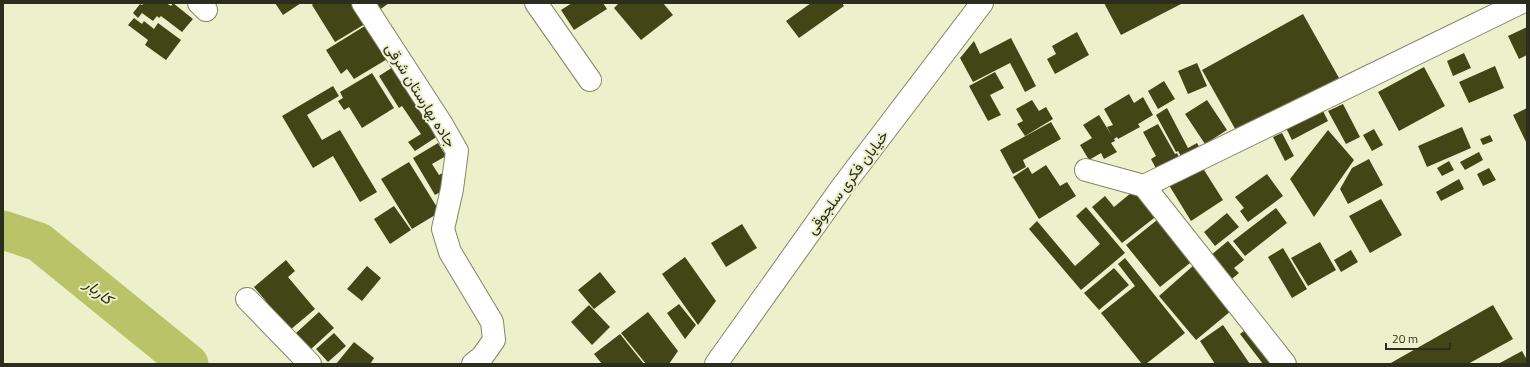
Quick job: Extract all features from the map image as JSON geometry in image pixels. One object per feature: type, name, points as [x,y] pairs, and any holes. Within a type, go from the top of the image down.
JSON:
[{"type":"street","name":"جاده بهارستان شرقی","points":[[363,3],[441,123],[457,151],[452,189],[443,229],[450,252],[485,308],[492,322],[494,340],[482,357],[473,364]]},
{"type":"street","points":[[536,3],[590,80]]},
{"type":"street","name":"خیابان فکری سلجوقی","points":[[716,364],[842,187],[982,3]]},
{"type":"street","points":[[1144,186],[1520,3]]},
{"type":"street","points":[[1086,170],[1144,186],[1285,364]]},
{"type":"street","points":[[247,299],[310,364]]},
{"type":"building","points":[[144,3],[166,3],[171,6],[173,3],[193,19],[182,32],[161,16],[159,18],[157,16],[153,21],[142,13],[138,18],[133,13],[140,4],[142,5]]},
{"type":"building","points":[[275,3],[301,3],[283,15]]},
{"type":"building","points":[[314,3],[352,3],[365,24],[335,42],[312,5]]},
{"type":"building","points":[[372,3],[389,3],[378,11]]},
{"type":"building","points":[[572,3],[603,3],[607,9],[574,30],[561,10]]},
{"type":"building","points":[[619,3],[663,3],[673,15],[641,40],[614,8]]},
{"type":"building","points":[[811,3],[842,3],[844,6],[799,38],[786,21]]},
{"type":"building","points":[[1104,3],[1183,3],[1121,35]]},
{"type":"building","points":[[1303,14],[1339,78],[1238,134],[1202,70]]},
{"type":"building","points":[[134,18],[142,24],[144,21],[154,29],[158,23],[181,40],[166,60],[145,45],[148,40],[128,25]]},
{"type":"building","points":[[368,24],[389,58],[354,79],[347,69],[341,74],[326,50]]},
{"type":"building","points":[[1527,27],[1527,55],[1519,59],[1508,36]]},
{"type":"building","points":[[1077,32],[1089,55],[1055,74],[1047,59],[1056,54],[1052,46]]},
{"type":"building","points":[[1011,38],[1036,86],[1025,92],[1010,63],[973,82],[960,58],[974,41],[980,54]]},
{"type":"building","points":[[1464,53],[1471,68],[1453,76],[1447,61]]},
{"type":"building","points":[[1197,63],[1207,86],[1188,94],[1178,71]]},
{"type":"building","points":[[1495,66],[1504,88],[1469,103],[1459,82]]},
{"type":"building","points":[[393,67],[438,136],[415,151],[408,142],[421,134],[402,106],[399,108],[379,76]]},
{"type":"building","points":[[1424,67],[1445,106],[1399,131],[1378,92]]},
{"type":"building","points":[[995,72],[1004,88],[990,95],[1001,115],[988,121],[969,86]]},
{"type":"building","points":[[372,73],[394,108],[362,128],[349,107],[344,110],[338,101],[343,98],[340,92]]},
{"type":"building","points":[[1164,81],[1175,99],[1158,109],[1148,91]]},
{"type":"building","points":[[333,86],[339,96],[307,115],[322,140],[340,130],[377,192],[360,202],[333,156],[313,168],[282,116]]},
{"type":"building","points":[[1129,94],[1134,103],[1143,97],[1153,115],[1138,124],[1140,127],[1118,139],[1117,137],[1114,139],[1115,141],[1111,143],[1117,152],[1104,159],[1101,153],[1089,160],[1080,145],[1092,138],[1083,125],[1099,115],[1112,136],[1107,127],[1113,125],[1104,109]]},
{"type":"building","points":[[1032,100],[1039,111],[1046,107],[1053,119],[1025,136],[1017,124],[1023,121],[1016,109]]},
{"type":"building","points":[[1207,100],[1227,130],[1205,144],[1185,114]]},
{"type":"building","points":[[1343,104],[1360,137],[1346,144],[1328,111]]},
{"type":"building","points":[[1167,108],[1188,148],[1197,143],[1202,152],[1184,162],[1178,151],[1176,152],[1156,115]]},
{"type":"building","points":[[1527,108],[1527,144],[1513,115]]},
{"type":"building","points":[[1322,109],[1328,121],[1292,140],[1286,128]]},
{"type":"building","points":[[1051,122],[1061,139],[1023,160],[1026,167],[1013,174],[1000,150]]},
{"type":"building","points":[[1158,124],[1175,154],[1177,153],[1182,163],[1160,176],[1151,159],[1156,156],[1143,132]]},
{"type":"building","points":[[1462,127],[1471,148],[1427,167],[1418,146]]},
{"type":"building","points":[[1374,129],[1383,145],[1372,151],[1363,135]]},
{"type":"building","points":[[1328,130],[1354,160],[1314,217],[1290,179]]},
{"type":"building","points":[[1282,133],[1294,156],[1285,161],[1273,137]]},
{"type":"building","points":[[1490,135],[1493,141],[1483,145],[1480,139]]},
{"type":"building","points":[[438,143],[446,156],[432,164],[439,175],[448,170],[449,187],[435,195],[413,158]]},
{"type":"building","points":[[1479,152],[1483,160],[1465,170],[1460,162]]},
{"type":"building","points":[[1369,159],[1383,185],[1348,204],[1340,189],[1352,168]]},
{"type":"building","points":[[1449,161],[1454,170],[1442,176],[1437,168]]},
{"type":"building","points":[[409,162],[440,212],[412,229],[381,179]]},
{"type":"building","points":[[1199,162],[1223,200],[1191,221],[1167,182]]},
{"type":"building","points":[[1046,165],[1060,186],[1067,182],[1076,196],[1039,219],[1013,177],[1028,167],[1032,174]]},
{"type":"building","points":[[1489,168],[1496,180],[1483,186],[1477,174]]},
{"type":"building","points":[[1267,174],[1283,196],[1248,222],[1240,211],[1244,208],[1235,197]]},
{"type":"building","points":[[1459,179],[1464,189],[1441,201],[1436,192]]},
{"type":"building","points":[[1137,188],[1158,215],[1122,243],[1092,207],[1105,196],[1114,207]]},
{"type":"building","points":[[1381,199],[1402,235],[1370,253],[1349,216]]},
{"type":"building","points":[[394,206],[411,230],[390,244],[374,219]]},
{"type":"building","points":[[1086,207],[1125,253],[1081,290],[1029,229],[1037,221],[1075,266],[1100,244],[1076,216]]},
{"type":"building","points":[[1276,208],[1287,223],[1245,256],[1233,241]]},
{"type":"building","points":[[1227,213],[1239,227],[1215,246],[1204,232]]},
{"type":"building","points":[[1162,216],[1195,259],[1160,287],[1126,245]]},
{"type":"building","points":[[742,224],[757,248],[726,267],[711,243]]},
{"type":"building","points":[[1228,241],[1244,260],[1234,268],[1239,273],[1228,282],[1205,260]]},
{"type":"building","points":[[1320,242],[1336,270],[1308,286],[1291,258]]},
{"type":"building","points":[[1283,248],[1307,289],[1292,298],[1268,257]]},
{"type":"building","points":[[1351,250],[1358,262],[1341,272],[1334,260]]},
{"type":"building","points":[[685,257],[716,301],[698,325],[662,274]]},
{"type":"building","points":[[1125,258],[1185,333],[1146,364],[1142,364],[1101,313],[1135,286],[1118,264]]},
{"type":"building","points":[[286,260],[295,271],[288,277],[315,309],[290,330],[254,287]]},
{"type":"building","points":[[1194,265],[1232,310],[1196,340],[1159,296]]},
{"type":"building","points":[[367,266],[381,278],[362,301],[347,289]]},
{"type":"building","points":[[1114,268],[1129,285],[1099,310],[1084,293]]},
{"type":"building","points":[[600,272],[616,292],[594,309],[578,290]]},
{"type":"building","points":[[679,304],[696,325],[685,339],[667,313]]},
{"type":"building","points":[[589,305],[610,327],[592,345],[571,322]]},
{"type":"building","points":[[1493,305],[1513,339],[1468,364],[1389,364]]},
{"type":"building","points":[[319,312],[334,328],[310,350],[295,334]]},
{"type":"building","points":[[648,312],[678,351],[669,364],[646,364],[621,333]]},
{"type":"building","points":[[1223,325],[1250,364],[1215,364],[1200,341]]},
{"type":"building","points":[[1248,328],[1276,364],[1263,364],[1240,334]]},
{"type":"building","points":[[334,333],[346,346],[328,362],[316,349]]},
{"type":"building","points":[[620,334],[644,364],[602,364],[594,354]]},
{"type":"building","points":[[354,342],[374,358],[371,363],[373,364],[336,364]]},
{"type":"building","points":[[1522,351],[1527,360],[1527,364],[1498,364]]},
{"type":"waterway","name":"کاربار","points":[[3,230],[39,242],[189,364]]}]
